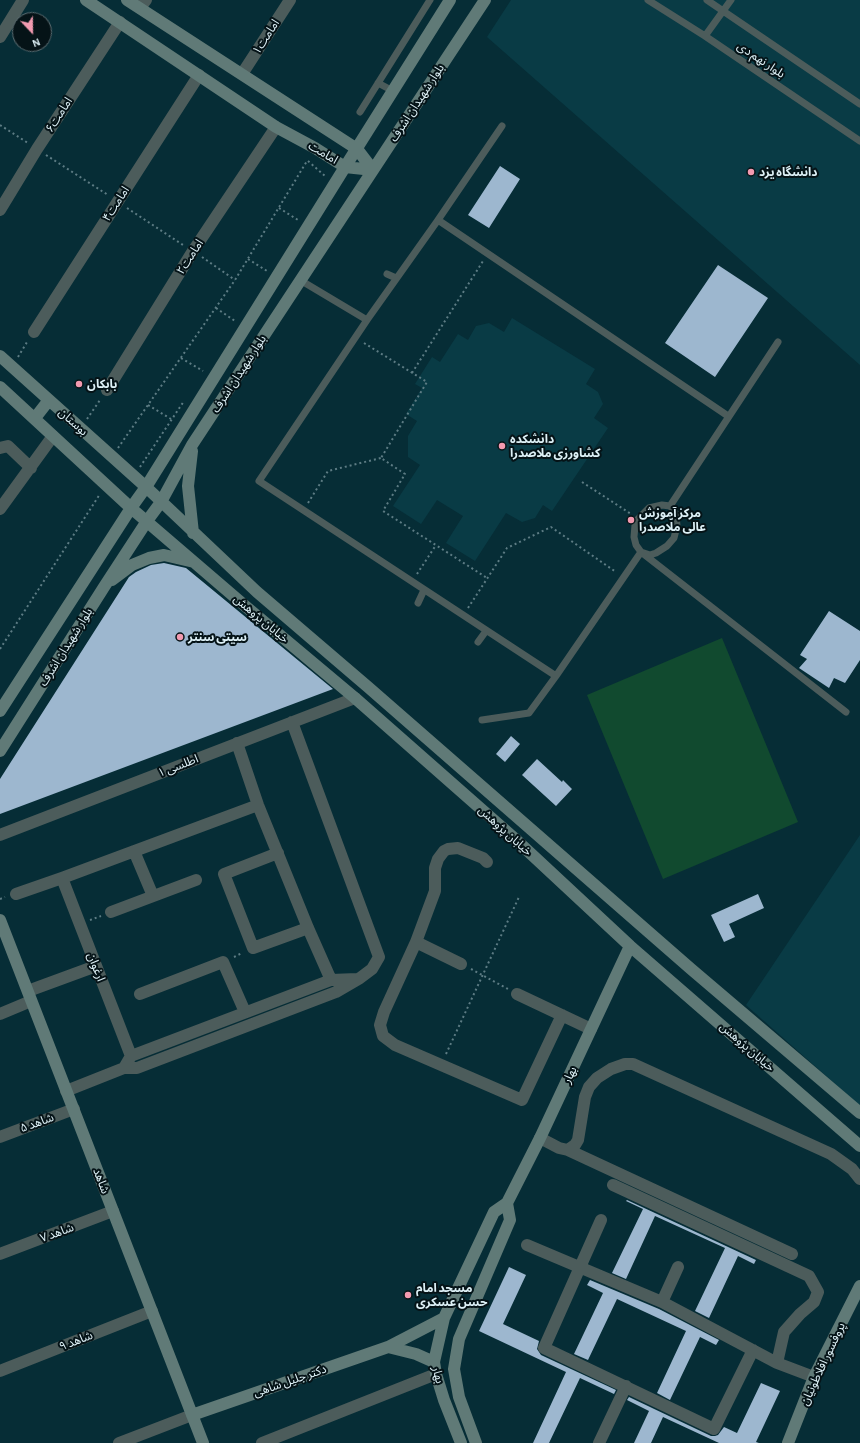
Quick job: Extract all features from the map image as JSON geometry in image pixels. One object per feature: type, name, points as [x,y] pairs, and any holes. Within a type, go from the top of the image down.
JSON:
[{"type":"main road","name":"امامت","points":[[86,0],[276,127],[315,148],[345,167],[373,170]]},
{"type":"main road","name":"امامت","points":[[127,0],[143,4],[242,74],[357,149],[373,170]]},
{"type":"main road","name":"بلوار شهیدان اشرف","points":[[0,711],[131,508],[146,488],[450,0]]},
{"type":"main road","name":"بلوار شهیدان اشرف","points":[[0,751],[104,587],[161,502],[192,445],[485,0]]},
{"type":"main road","name":"بوستان","points":[[0,356],[161,502]]},
{"type":"main road","name":"بوستان","points":[[0,387],[147,521]]},
{"type":"main road","points":[[35,418],[48,400]]},
{"type":"main road","points":[[192,445],[188,486],[193,533]]},
{"type":"main road","name":"خیابان پژوهش","points":[[161,502],[258,592],[691,969],[860,1113]]},
{"type":"main road","name":"خیابان پژوهش","points":[[147,521],[244,605],[356,698],[514,838],[630,946],[860,1146]]},
{"type":"main road","points":[[104,587],[132,564],[148,558],[164,555],[195,562]]},
{"type":"main road","name":"شاهد","points":[[0,920],[202,1443]]},
{"type":"main road","name":"بهار","points":[[461,1443],[436,1374],[434,1362],[444,1318],[494,1212],[507,1203],[540,1138],[630,946]]},
{"type":"main road","name":"بهار","points":[[476,1443],[459,1397],[454,1368],[459,1339],[510,1220],[507,1203]]},
{"type":"main road","name":"پروفسور افلاطونیان","points":[[788,1443],[814,1377],[860,1286]]},
{"type":"main road","name":"دکتر جلیل شاهی","points":[[192,1415],[388,1347],[444,1318]]},
{"type":"main road","points":[[388,1347],[410,1352],[434,1362]]},
{"type":"street","points":[[0,37],[24,0]]},
{"type":"street","name":"امامت۱","points":[[242,74],[290,0]]},
{"type":"street","name":"امامت۶","points":[[0,210],[37,149],[120,22]]},
{"type":"street","name":"امامت۴","points":[[34,332],[199,75]]},
{"type":"street","name":"امامت۲","points":[[107,390],[193,251],[276,127]]},
{"type":"street","points":[[0,509],[53,436]]},
{"type":"street","points":[[0,448],[8,446],[31,468]]},
{"type":"street","name":"اطلسی ۱","points":[[0,835],[356,698]]},
{"type":"street","points":[[66,1091],[124,1068],[138,1068],[145,1066],[336,992],[372,969],[379,958],[292,722]]},
{"type":"street","points":[[237,743],[258,804],[308,928],[331,980]]},
{"type":"street","points":[[16,894],[258,804]]},
{"type":"street","points":[[487,862],[483,858],[458,848],[448,849],[440,856],[435,868],[435,892],[416,942],[384,1012],[380,1025],[381,1031],[384,1036],[395,1045],[522,1100],[562,1016]]},
{"type":"street","points":[[134,851],[153,896]]},
{"type":"street","points":[[278,853],[224,874],[253,948],[308,928]]},
{"type":"street","name":"ارغوان","points":[[62,878],[131,1056]]},
{"type":"street","points":[[111,912],[196,880]]},
{"type":"street","points":[[416,942],[461,964]]},
{"type":"street","points":[[140,994],[224,962],[245,1012]]},
{"type":"street","points":[[0,1014],[30,996],[96,966]]},
{"type":"street","points":[[124,1068],[131,1056],[245,1012],[331,980],[360,978]]},
{"type":"street","points":[[517,994],[591,1029]]},
{"type":"street","points":[[568,1150],[575,1145],[578,1140],[585,1097],[589,1087],[607,1070],[625,1064],[633,1064],[831,1154],[852,1169],[860,1179]]},
{"type":"street","name":"شاهد ۵","points":[[0,1137],[74,1109]]},
{"type":"street","points":[[540,1138],[792,1254]]},
{"type":"street","points":[[613,1185],[809,1276],[818,1292],[814,1302],[800,1314],[784,1332],[777,1363]]},
{"type":"street","name":"شاهد ۷","points":[[0,1254],[113,1211]]},
{"type":"street","points":[[601,1220],[544,1348],[714,1429],[753,1350]]},
{"type":"street","points":[[527,1245],[662,1302],[777,1363],[814,1377]]},
{"type":"street","points":[[662,1302],[678,1267]]},
{"type":"street","name":"شاهد ۹","points":[[0,1371],[152,1311]]},
{"type":"street","points":[[262,1443],[436,1374]]},
{"type":"street","points":[[599,1443],[626,1386]]},
{"type":"street","points":[[119,1443],[192,1415]]},
{"type":"lane","points":[[360,112],[430,0]]},
{"type":"lane","name":"بلوار نهم دی","points":[[648,0],[705,36],[860,141]]},
{"type":"lane","name":"بلوار نهم دی","points":[[707,0],[860,104]]},
{"type":"lane","points":[[705,36],[731,0]]},
{"type":"lane","points":[[378,83],[393,91]]},
{"type":"lane","points":[[502,126],[355,338],[323,380],[262,470],[259,481],[556,676]]},
{"type":"lane","points":[[438,220],[728,416]]},
{"type":"lane","points":[[387,274],[396,278]]},
{"type":"lane","points":[[300,280],[367,320]]},
{"type":"lane","points":[[670,506],[778,342]]},
{"type":"lane","points":[[641,552],[650,555],[656,553],[667,546],[674,538],[677,526],[676,514],[670,506],[662,504],[649,508],[638,519],[635,525],[634,537],[636,545],[641,552],[846,712]]},
{"type":"lane","points":[[482,720],[529,713],[641,552]]},
{"type":"lane","points":[[418,603],[424,590]]},
{"type":"lane","points":[[478,642],[486,631]]},
{"type":"path","points":[[112,457],[216,308],[248,259],[315,148]]},
{"type":"path","points":[[279,208],[302,222]]},
{"type":"path","points":[[412,373],[488,254]]},
{"type":"path","points":[[248,259],[269,272]]},
{"type":"path","points":[[216,308],[236,322]]},
{"type":"path","points":[[12,366],[34,332]]},
{"type":"path","points":[[303,511],[328,470],[381,458],[427,382],[355,338]]},
{"type":"path","points":[[181,358],[203,371]]},
{"type":"path","points":[[81,429],[107,390]]},
{"type":"path","points":[[148,405],[171,420]]},
{"type":"path","points":[[381,458],[405,474],[383,511],[487,578]]},
{"type":"path","points":[[582,482],[638,519]]},
{"type":"path","points":[[0,649],[106,485]]},
{"type":"path","points":[[463,616],[506,548],[552,527],[624,577]]},
{"type":"path","points":[[412,582],[436,545]]},
{"type":"path","points":[[441,1065],[518,898]]},
{"type":"path","points":[[79,924],[111,912]]},
{"type":"path","points":[[224,962],[253,948]]},
{"type":"path","points":[[461,964],[517,994]]},
{"type":"shaded area","name":"دانشگاه یزد","points":[[511,0],[860,0],[860,365],[487,37]]},
{"type":"shaded area","name":"دانشکده کشاورزی ملاصدرا","points":[[512,318],[595,369],[586,384],[598,392],[603,404],[594,418],[608,428],[552,511],[543,505],[535,518],[522,522],[506,513],[475,561],[446,543],[463,516],[437,500],[421,524],[393,506],[420,465],[408,457],[408,436],[417,421],[406,414],[422,388],[415,384],[432,357],[440,362],[458,334],[468,340],[476,326],[489,323],[504,332]]},
{"type":"shaded area","points":[[860,835],[860,1106],[746,1005]]},
{"type":"green space","points":[[722,638],[798,822],[663,879],[587,695]]},
{"type":"building","points":[[500,166],[520,179],[489,228],[468,215]]},
{"type":"building","points":[[718,265],[768,298],[715,377],[665,343]]},
{"type":"building","name":"سیتی سنتر","points":[[164,563],[186,568],[333,689],[0,814],[0,779],[129,577],[151,565]]},
{"type":"building","points":[[829,611],[860,631],[860,660],[845,683],[834,678],[829,688],[799,668],[807,659],[800,655]]},
{"type":"building","points":[[511,736],[520,744],[505,762],[496,754]]},
{"type":"building","points":[[537,759],[572,789],[556,806],[522,775]]},
{"type":"building","points":[[758,894],[764,908],[729,924],[735,937],[724,942],[711,915]]},
{"type":"building","points":[[627,1200],[756,1260],[754,1264],[738,1256],[709,1318],[695,1311],[725,1248],[655,1216],[626,1279],[612,1273],[643,1209],[626,1201]]},
{"type":"building","points":[[509,1267],[526,1275],[503,1324],[539,1341],[537,1349],[541,1355],[616,1390],[614,1394],[580,1378],[549,1443],[533,1443],[566,1372],[479,1331]]},
{"type":"building","points":[[590,1280],[659,1309],[719,1340],[716,1345],[700,1337],[670,1400],[657,1393],[686,1331],[617,1299],[588,1360],[574,1354],[603,1293],[587,1285]]},
{"type":"building","points":[[761,1383],[780,1391],[756,1442],[759,1443],[719,1443],[663,1417],[651,1443],[634,1443],[649,1411],[627,1400],[629,1397],[711,1436],[715,1436],[718,1435],[724,1427],[737,1433]]},
{"type":"place","name":"دانشگاه یزد","points":[[751,172]]},
{"type":"place","name":"بابکان","points":[[79,384]]},
{"type":"place","name":"دانشکده کشاورزی ملاصدرا","points":[[502,446]]},
{"type":"place","name":"مرکز آموزش عالی ملّاصدرا","points":[[631,520]]},
{"type":"place","name":"سیتی سنتر","points":[[180,637]]},
{"type":"place","name":"مسجد امام حسن عسکری","points":[[408,1295]]}]
